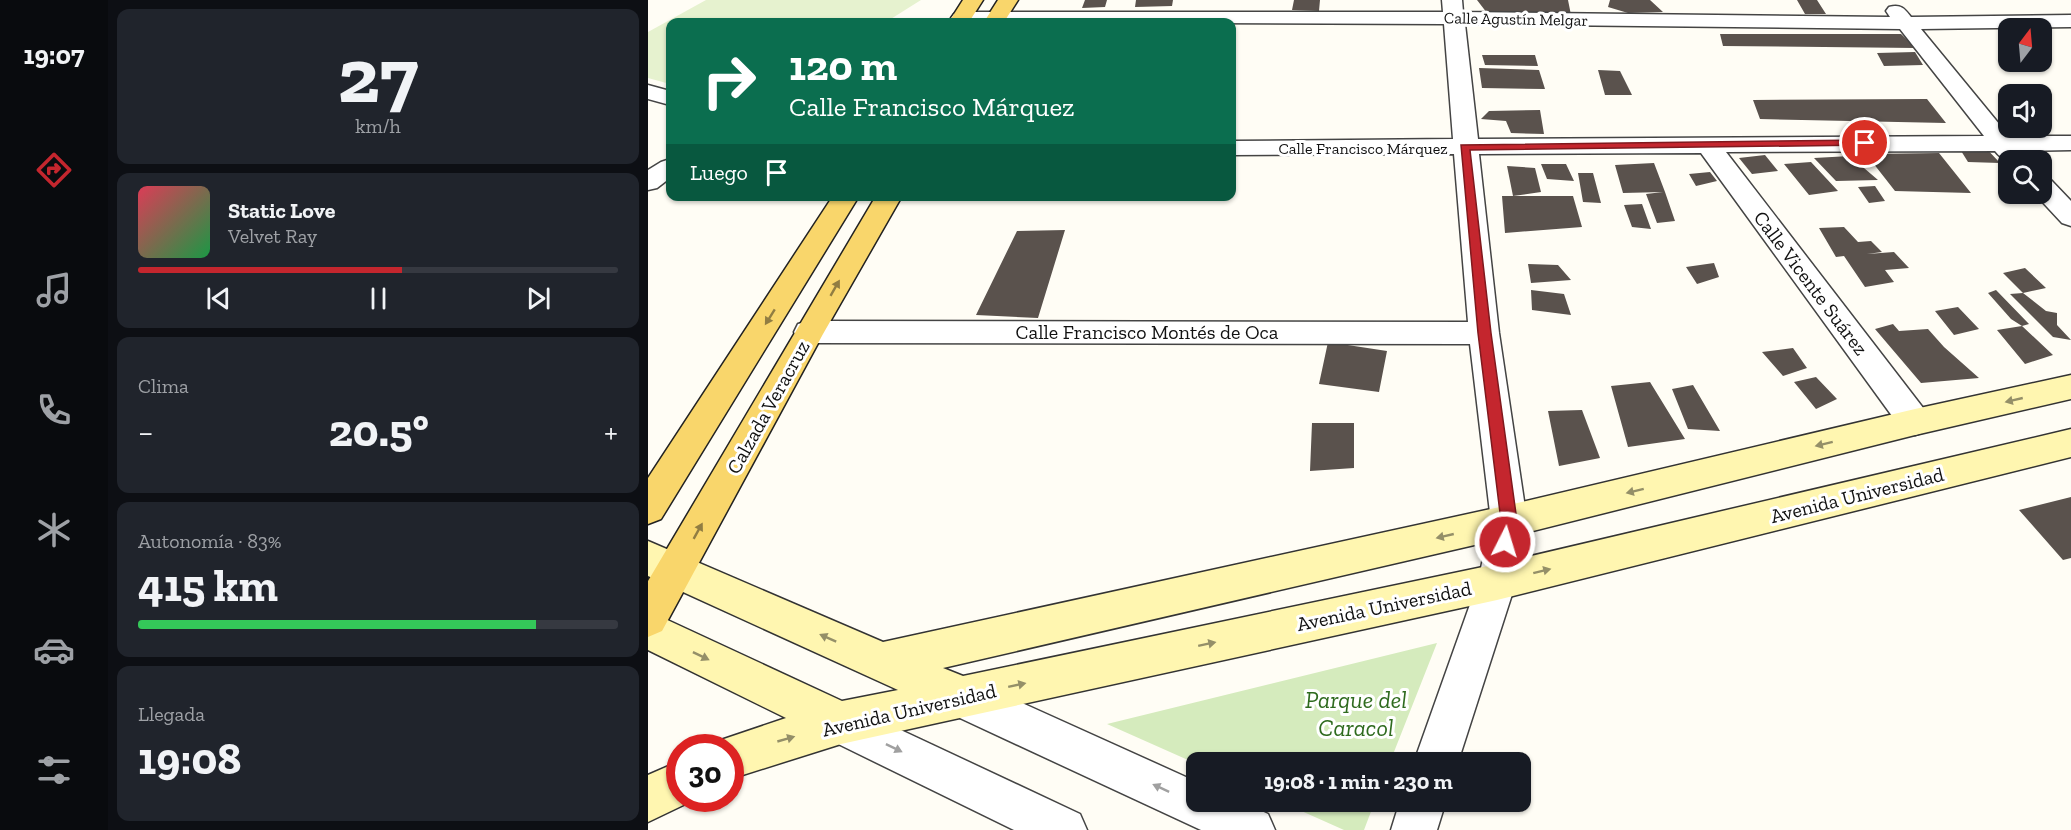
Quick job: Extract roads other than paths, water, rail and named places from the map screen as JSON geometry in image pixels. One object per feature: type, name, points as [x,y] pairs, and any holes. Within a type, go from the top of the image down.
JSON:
[{"type":"main road","points":[[961,18],[973,0]]},
{"type":"main road","points":[[997,18],[1008,0]]},
{"type":"main road","points":[[648,508],[843,201]]},
{"type":"main road","name":"Calzada Veracruz","points":[[648,618],[662,564],[809,332],[886,201]]},
{"type":"main road","points":[[881,662],[1509,521],[1915,422],[2071,387]]},
{"type":"main road","name":"Avenida Universidad","points":[[744,753],[841,723],[1497,582],[2071,442]]},
{"type":"main road","points":[[662,564],[962,697]]},
{"type":"main road","points":[[648,630],[841,723]]},
{"type":"main road","points":[[648,799],[666,790]]},
{"type":"street","points":[[1888,0],[2008,150]]},
{"type":"street","name":"Calle Agustín Melgar","points":[[1079,18],[1453,9],[1906,23],[2071,21]]},
{"type":"street","points":[[1439,752],[1497,582],[1509,521],[1484,333],[1453,9]]},
{"type":"street","points":[[648,92],[666,97]]},
{"type":"street","name":"Calle Francisco Márquez","points":[[1236,148],[2071,143]]},
{"type":"street","name":"Calle Vicente Suárez","points":[[1707,144],[1915,422]]},
{"type":"street","points":[[648,158],[666,147]]},
{"type":"street","points":[[648,182],[666,170]]},
{"type":"street","points":[[2052,197],[2071,217]]},
{"type":"street","name":"Calle Francisco Montés de Oca","points":[[809,332],[1484,333]]},
{"type":"street","points":[[962,697],[1252,830]]},
{"type":"street","points":[[841,723],[1064,830]]},
{"type":"street","points":[[1414,830],[1420,812]]},
{"type":"park label","name":"Parque del Caracol","points":[[1356,713]]}]
